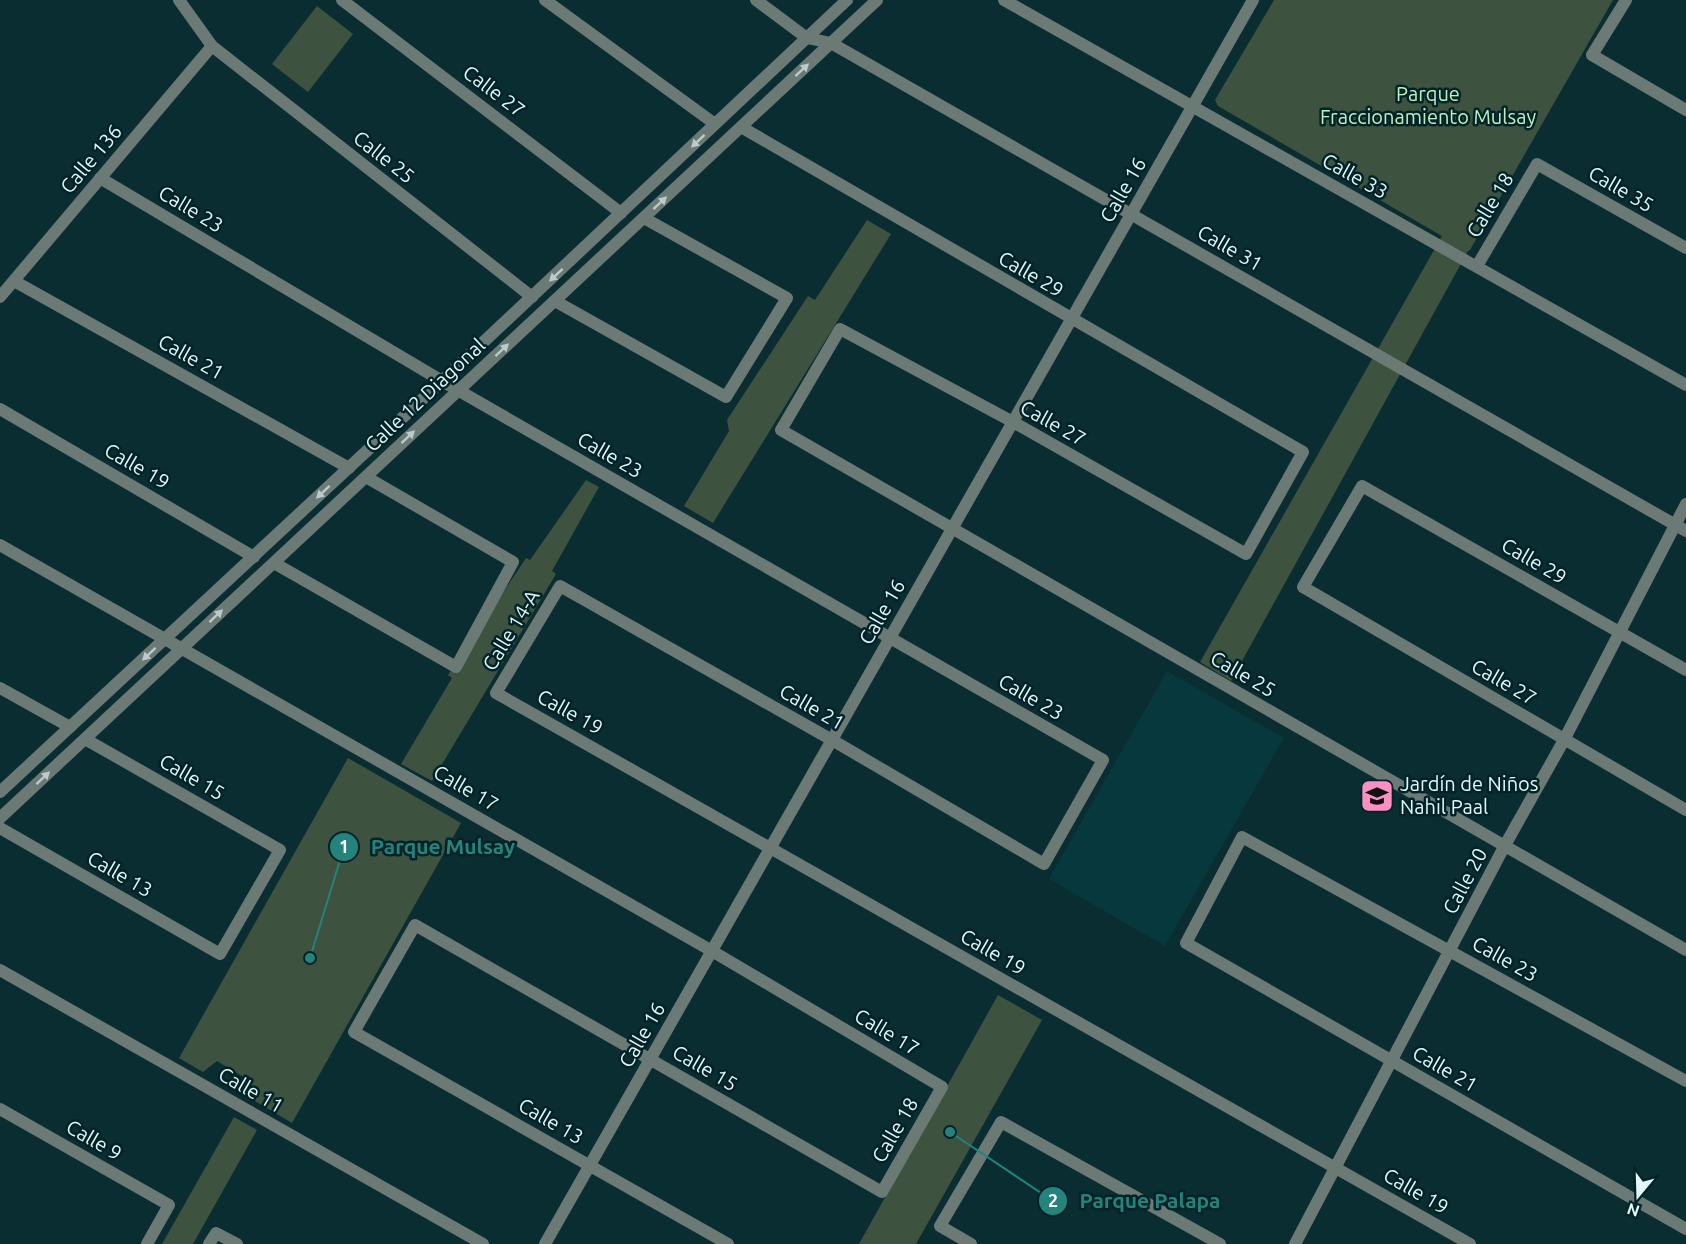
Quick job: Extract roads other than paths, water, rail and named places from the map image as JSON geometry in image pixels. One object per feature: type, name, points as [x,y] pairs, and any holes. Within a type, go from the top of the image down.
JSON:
[{"type":"street","name":"Calle 25","points":[[179,0],[212,46],[532,297]]},
{"type":"street","name":"Calle 27","points":[[342,0],[621,213]]},
{"type":"street","points":[[545,0],[715,124]]},
{"type":"street","name":"Calle 31","points":[[756,0],[807,38],[831,43],[1681,528]]},
{"type":"street","name":"Calle 12 Diagonal","points":[[0,792],[254,557],[847,0]]},
{"type":"street","name":"Calle 12 Diagonal","points":[[0,818],[877,0]]},
{"type":"street","name":"Calle 33","points":[[1005,0],[1686,385]]},
{"type":"street","points":[[1626,0],[1592,55],[1686,110]]},
{"type":"street","name":"Calle 16","points":[[545,1244],[1251,1]]},
{"type":"street","name":"Calle 136","points":[[0,297],[212,46]]},
{"type":"street","name":"Calle 29","points":[[741,127],[1071,320],[1303,452],[1246,554]]},
{"type":"street","name":"Calle 18","points":[[1477,266],[1538,164]]},
{"type":"street","name":"Calle 35","points":[[1538,164],[1686,248]]},
{"type":"street","name":"Calle 23","points":[[100,178],[442,381],[1103,760],[1044,864]]},
{"type":"street","points":[[555,301],[726,397],[787,297],[644,218]]},
{"type":"street","name":"Calle 21","points":[[14,281],[349,468]]},
{"type":"street","name":"Calle 27","points":[[781,430],[840,329],[1013,422],[1246,554]]},
{"type":"street","name":"Calle 19","points":[[0,409],[254,557]]},
{"type":"street","name":"Calle 25","points":[[781,430],[1686,950]]},
{"type":"street","name":"Calle 14-A","points":[[274,562],[456,667],[513,562],[366,477]]},
{"type":"street","name":"Calle 29","points":[[1303,587],[1362,486],[1686,670]]},
{"type":"street","name":"Calle 20","points":[[1295,1244],[1504,847],[1564,740],[1618,632],[1681,528],[1686,504]]},
{"type":"street","name":"Calle 17","points":[[0,545],[712,951],[942,1087]]},
{"type":"street","name":"Calle 21","points":[[560,586],[832,740],[1044,864]]},
{"type":"street","name":"Calle 14-A","points":[[496,693],[560,586]]},
{"type":"street","name":"Calle 27","points":[[1303,587],[1686,810]]},
{"type":"street","points":[[0,688],[70,727]]},
{"type":"street","name":"Calle 19","points":[[496,693],[1470,1244]]},
{"type":"street","name":"Calle 15","points":[[85,739],[280,849],[220,954]]},
{"type":"street","name":"Calle 13","points":[[0,828],[220,954]]},
{"type":"street","name":"Calle 23","points":[[1186,943],[1242,837],[1686,1081]]},
{"type":"street","name":"Calle 15","points":[[354,1032],[415,925],[882,1192]]},
{"type":"street","name":"Calle 21","points":[[1186,943],[1686,1229]]},
{"type":"street","name":"Calle 11","points":[[0,970],[483,1244]]},
{"type":"street","name":"Calle 13","points":[[354,1032],[728,1244]]},
{"type":"street","name":"Calle 18","points":[[882,1192],[942,1087]]},
{"type":"street","name":"Calle 9","points":[[0,1109],[170,1205],[147,1244]]},
{"type":"street","points":[[971,1244],[940,1226],[1001,1122],[1220,1244]]},
{"type":"street","points":[[213,1238],[237,1244]]},
{"type":"place","name":"Jardín de Niños Nahil Paal","points":[[1377,796]]},
{"type":"place","name":"Parque Mulsay","points":[[310,958]]},
{"type":"place","name":"Parque Palapa","points":[[950,1132]]},
{"type":"park label","name":"Parque Fraccionamiento Mulsay","points":[[1428,106]]}]
